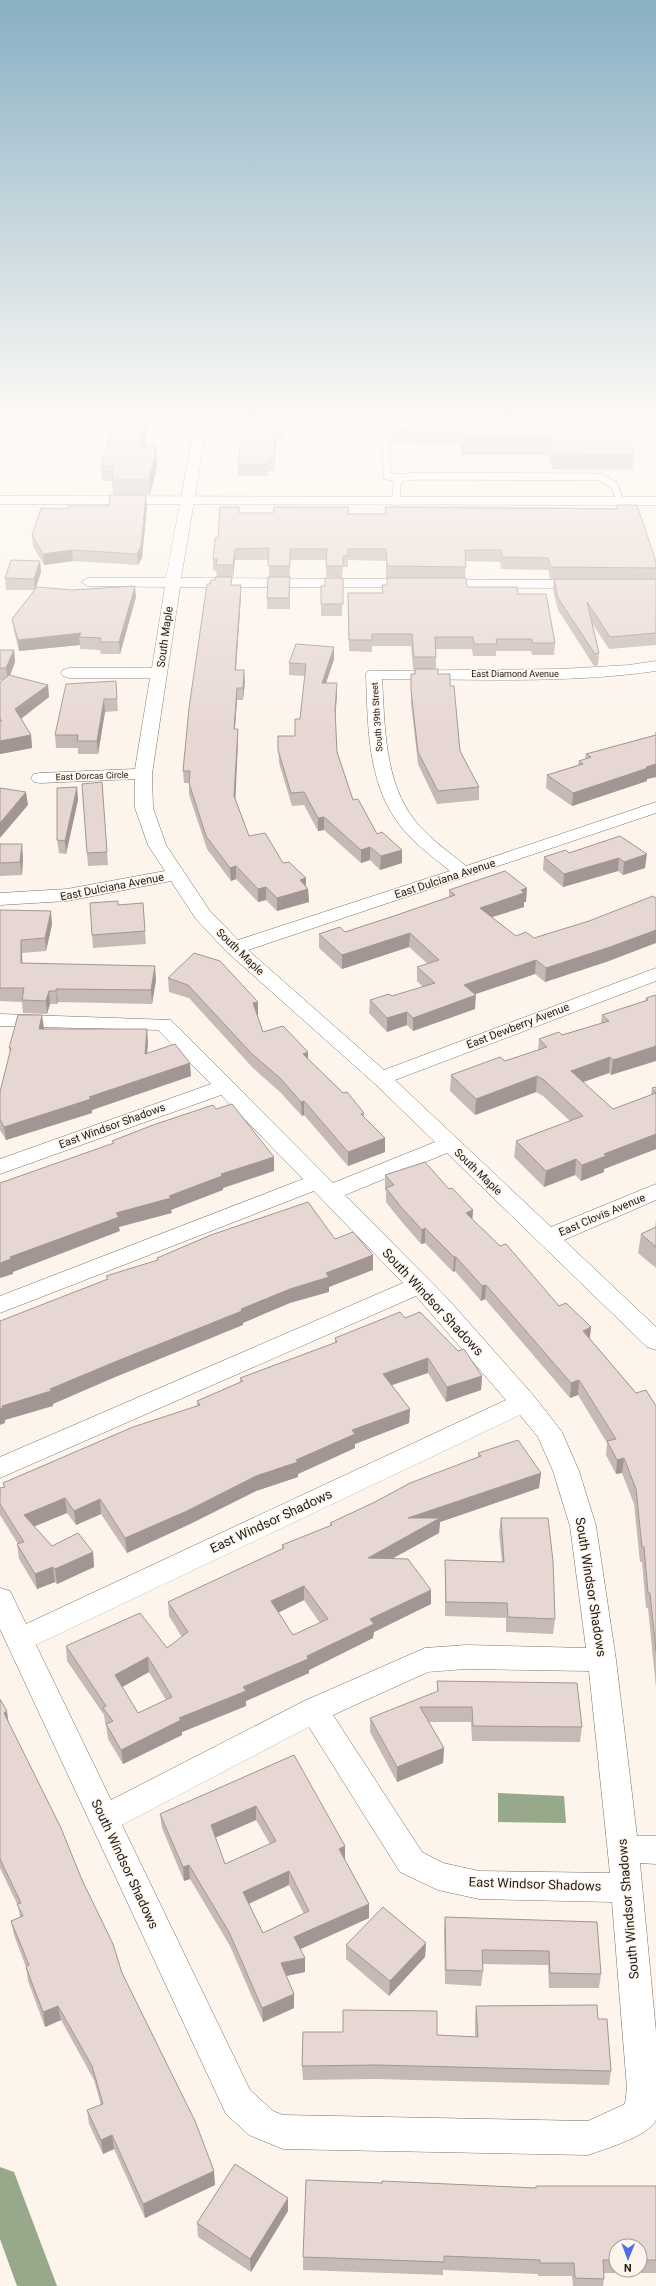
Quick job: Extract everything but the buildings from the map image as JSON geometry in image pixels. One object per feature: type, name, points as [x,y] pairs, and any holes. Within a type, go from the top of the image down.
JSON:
[{"type":"street","name":"South Maple","points":[[184,525],[173,582],[160,673],[143,774],[144,808],[157,845],[203,915],[234,948],[381,1078],[656,1341]]},
{"type":"street","points":[[88,582],[601,584]]},
{"type":"street","name":"East Diamond Avenue","points":[[374,674],[561,674],[629,670],[656,666]]},
{"type":"street","points":[[69,673],[160,673]]},
{"type":"street","name":"South 39th Street","points":[[374,674],[379,750],[387,788],[409,824],[463,873]]},
{"type":"street","name":"East Dorcas Circle","points":[[40,778],[143,774]]},
{"type":"street","name":"East Dulciana Avenue","points":[[234,948],[463,873],[656,807]]},
{"type":"street","name":"East Dulciana Avenue","points":[[0,899],[36,900],[83,894],[176,874]]},
{"type":"street","name":"East Dewberry Avenue","points":[[381,1078],[656,974]]},
{"type":"street","name":"South Windsor Shadows","points":[[0,1020],[164,1024],[419,1285],[549,1432],[566,1471],[583,1526],[602,1660],[627,1888],[644,2088],[641,2114],[615,2128],[588,2138],[283,2132],[261,2123],[238,2102],[0,1599]]},
{"type":"street","name":"East Windsor Shadows","points":[[0,1167],[225,1086]]},
{"type":"street","points":[[0,1305],[324,1187],[449,1144]]},
{"type":"street","name":"East Clovis Avenue","points":[[547,1238],[656,1192]]},
{"type":"street","points":[[0,1468],[419,1285]]},
{"type":"street","name":"East Windsor Shadows","points":[[19,1640],[524,1402]]},
{"type":"street","points":[[104,1819],[314,1710],[426,1660],[466,1657],[602,1660]]},
{"type":"street","name":"East Windsor Shadows","points":[[314,1710],[411,1862],[438,1876],[479,1884],[627,1888]]},
{"type":"street","points":[[623,1849],[656,1850]]},
{"type":"shaded area","points":[[498,1793],[564,1796],[566,1823],[498,1822]]},
{"type":"waterway","points":[[0,2186],[37,2286]]}]
